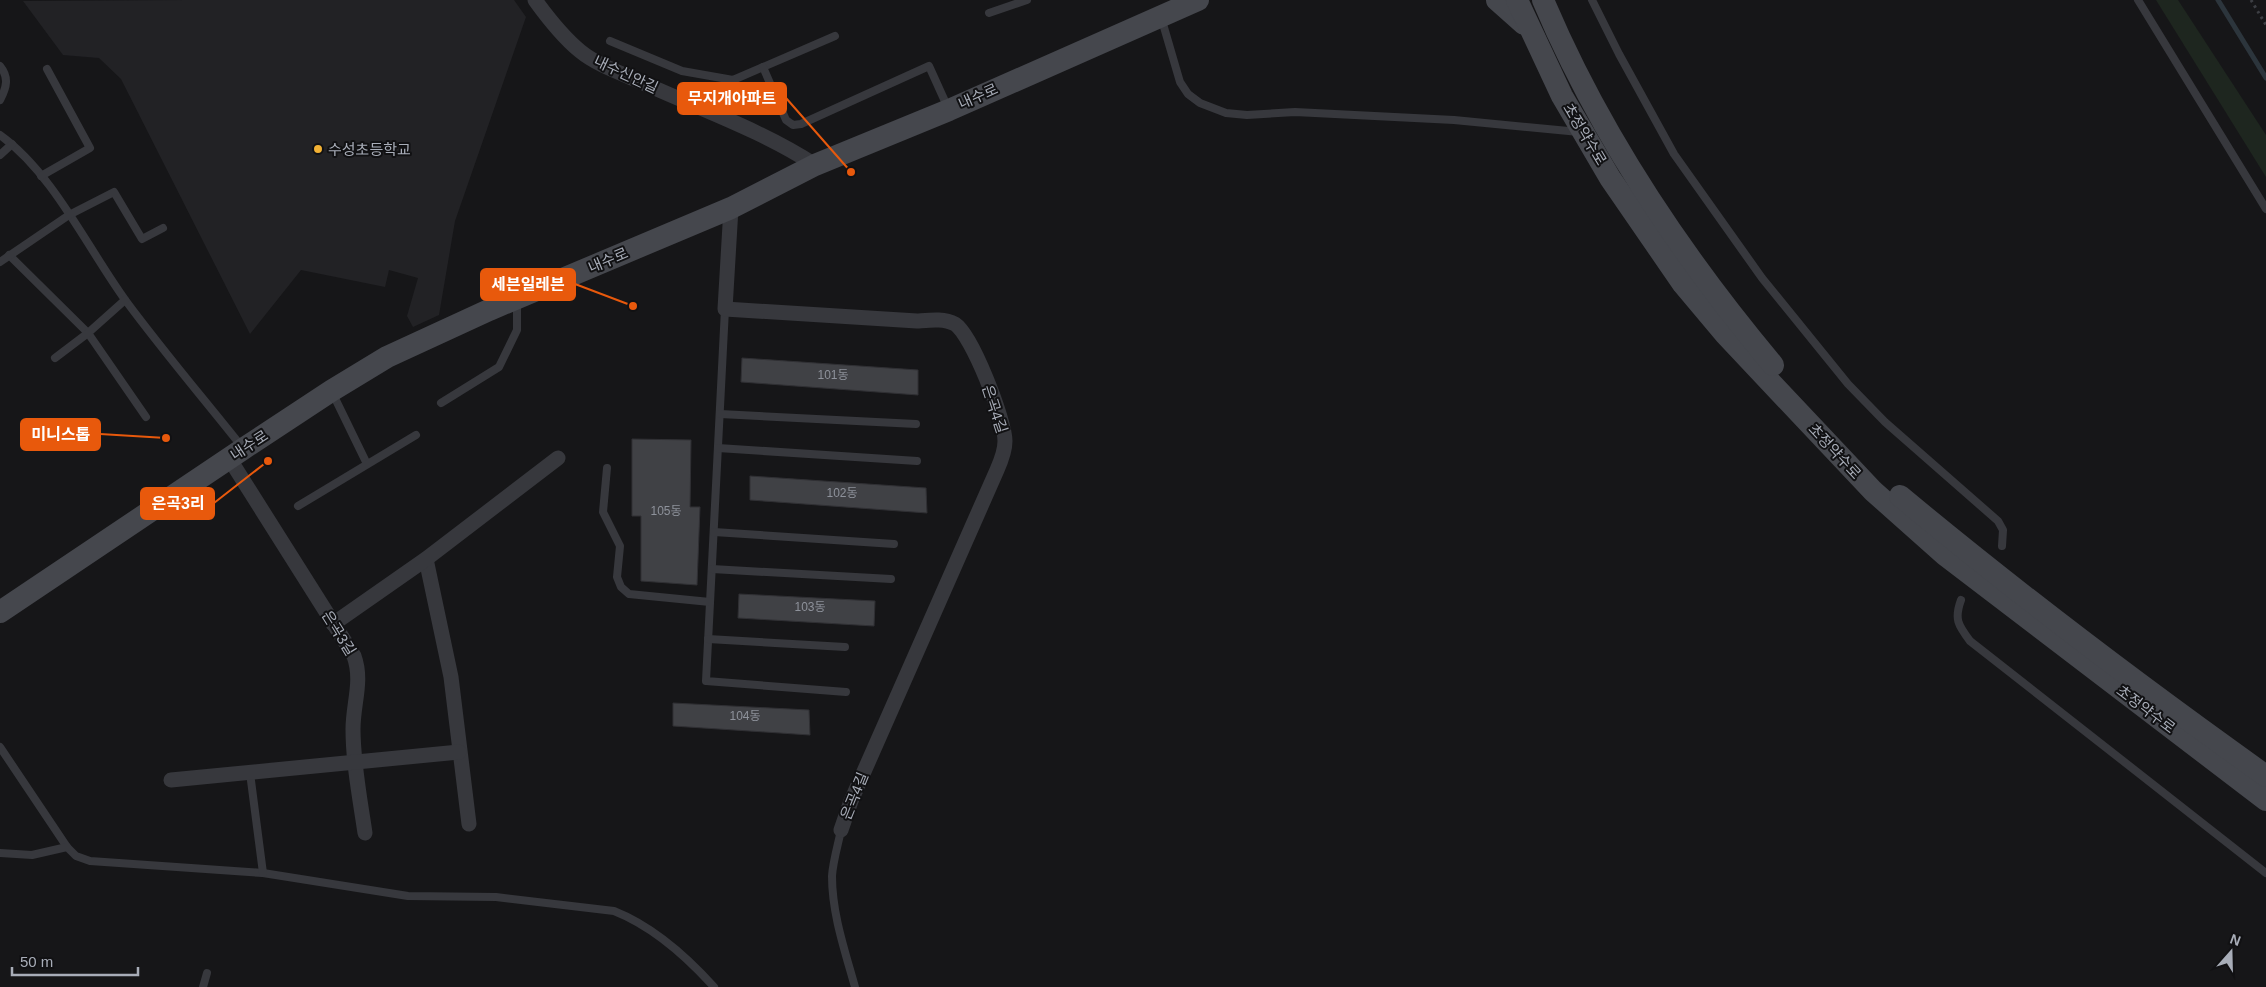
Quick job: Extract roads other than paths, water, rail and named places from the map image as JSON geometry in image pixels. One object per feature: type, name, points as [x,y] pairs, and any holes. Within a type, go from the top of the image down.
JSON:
[{"type":"main road","name":"내수로","points":[[0,612],[236,453],[387,357],[517,298],[731,208],[816,165],[949,110],[1198,0]]},
{"type":"main road","points":[[1497,0],[1530,28]]},
{"type":"main road","name":"초정약수로","points":[[1517,0],[1562,96],[1610,178],[1683,284],[1724,334],[1873,491],[1945,555],[2266,800]]},
{"type":"main road","name":"초정약수로","points":[[1543,0],[1600,118],[1693,264],[1757,346],[1816,414],[1897,493],[1964,549],[2108,661],[2266,776]]},
{"type":"main road","points":[[1558,0],[1561,39]]},
{"type":"street","name":"내수신안길","points":[[535,0],[581,52],[600,63],[659,90],[773,139],[816,165]]},
{"type":"street","points":[[726,309],[731,208]]},
{"type":"street","name":"은곡4길","points":[[726,309],[917,321],[942,320],[955,324],[965,332],[972,346],[1003,427],[1005,440],[997,470],[851,801],[841,830]]},
{"type":"street","name":"은곡3길","points":[[236,453],[333,624],[354,656],[359,669],[359,684],[353,728],[365,833]]},
{"type":"street","points":[[333,624],[426,559],[558,458]]},
{"type":"street","points":[[426,559],[451,677],[469,824]]},
{"type":"street","points":[[171,780],[459,752]]},
{"type":"lane","points":[[989,13],[1027,0]]},
{"type":"lane","points":[[1592,0],[1618,54],[1674,154],[1762,278],[1848,384],[1884,422],[1998,521],[2003,530],[2002,546]]},
{"type":"lane","points":[[2138,0],[2266,209]]},
{"type":"lane","points":[[1160,16],[1180,82],[1188,94],[1200,103],[1226,113],[1247,116],[1295,112],[1454,120],[1584,133]]},
{"type":"lane","points":[[610,41],[682,71],[732,80],[835,36]]},
{"type":"lane","points":[[0,66],[7,79],[5,90],[0,100]]},
{"type":"lane","points":[[763,67],[786,120],[793,125],[801,124],[929,66],[949,110]]},
{"type":"lane","points":[[41,176],[90,148],[47,69]]},
{"type":"lane","points":[[0,135],[12,144],[41,176],[126,300],[236,453]]},
{"type":"lane","points":[[0,155],[12,144]]},
{"type":"lane","points":[[0,262],[69,215],[114,192],[142,239],[163,228]]},
{"type":"lane","points":[[9,255],[88,332],[146,417]]},
{"type":"lane","points":[[441,403],[498,367],[516,330],[517,298]]},
{"type":"lane","points":[[55,358],[126,300]]},
{"type":"lane","points":[[726,309],[706,681],[846,692]]},
{"type":"lane","points":[[331,391],[367,464]]},
{"type":"lane","points":[[720,414],[916,424]]},
{"type":"lane","points":[[298,506],[416,435]]},
{"type":"lane","points":[[718,448],[917,461]]},
{"type":"lane","points":[[608,468],[603,512],[620,546],[617,577],[621,588],[629,594],[710,602]]},
{"type":"lane","points":[[714,532],[894,544]]},
{"type":"lane","points":[[712,570],[891,579]]},
{"type":"lane","points":[[1961,600],[1957,613],[1959,627],[1970,641],[2266,873]]},
{"type":"lane","points":[[708,639],[845,647]]},
{"type":"lane","points":[[0,747],[67,847],[76,856],[90,861],[263,873],[408,896],[496,897],[614,911],[632,918],[654,934],[714,987]]},
{"type":"lane","points":[[250,773],[263,873]]},
{"type":"lane","points":[[841,830],[832,874],[833,896],[837,920],[855,987]]},
{"type":"lane","points":[[0,853],[32,854],[67,847]]},
{"type":"lane","points":[[203,987],[206,973]]},
{"type":"waterway","points":[[2218,0],[2266,78]]},
{"type":"place","name":"수성초등학교","points":[[318,149]]},
{"type":"place","name":"무지개아파트","points":[[851,172]]},
{"type":"place","name":"세븐일레븐","points":[[633,306]]},
{"type":"place","name":"미니스톱","points":[[166,438]]},
{"type":"place","name":"은곡3리","points":[[268,461]]}]
